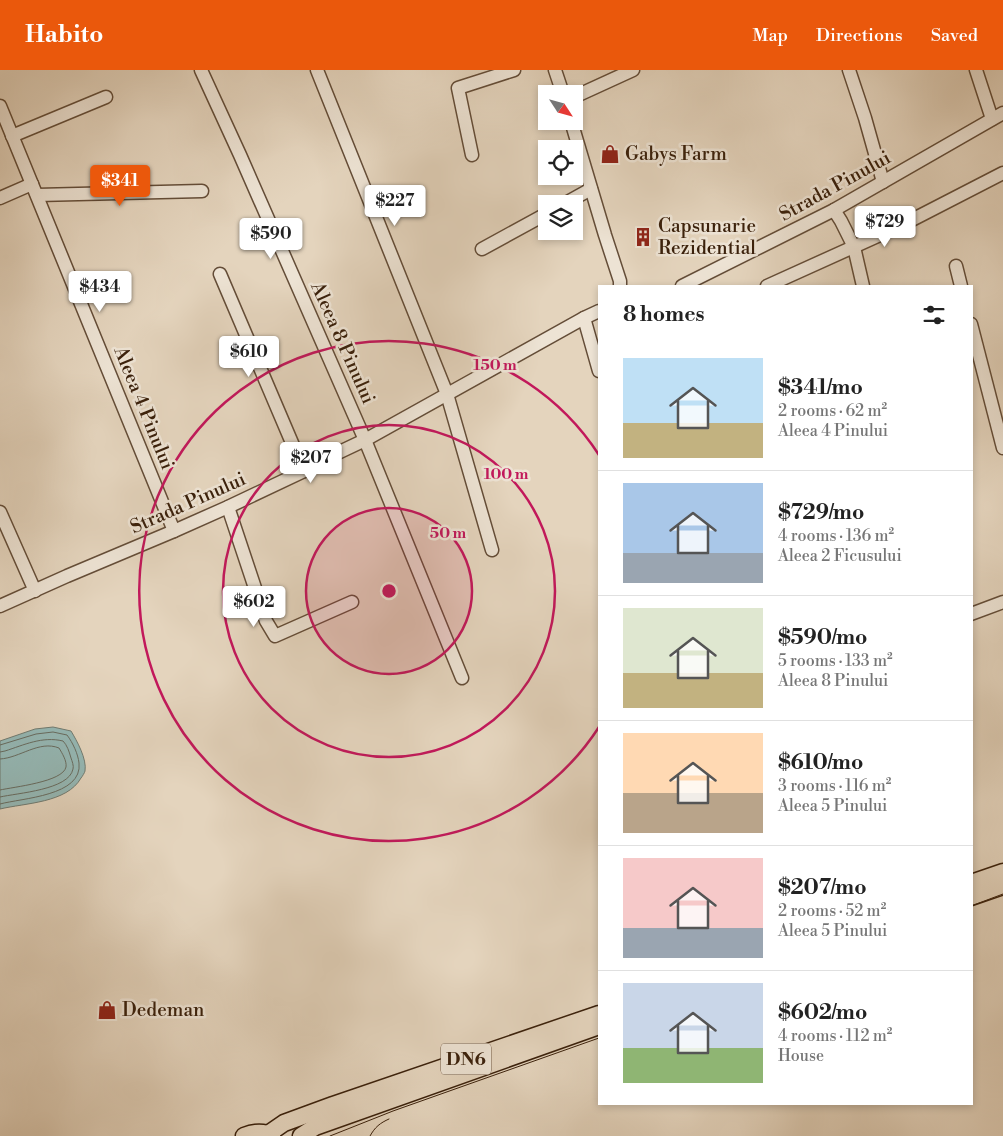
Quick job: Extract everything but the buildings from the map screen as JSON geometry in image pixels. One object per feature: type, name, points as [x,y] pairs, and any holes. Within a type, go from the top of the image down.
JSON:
[{"type":"main road","points":[[973,882],[1003,872]]},
{"type":"main road","points":[[973,896],[1003,886]]},
{"type":"main road","name":"DN6","points":[[244,1136],[260,1132],[270,1135],[284,1123],[598,1014]]},
{"type":"main road","name":"DN6","points":[[301,1136],[315,1127],[333,1120],[598,1026]]},
{"type":"street","name":"Aleea 8 Pinului","points":[[201,70],[365,440],[462,678]]},
{"type":"street","points":[[317,70],[448,394],[492,550]]},
{"type":"street","points":[[472,156],[458,88],[514,70]]},
{"type":"street","points":[[555,70],[560,85]]},
{"type":"street","points":[[583,93],[633,70]]},
{"type":"street","points":[[849,70],[883,182]]},
{"type":"street","points":[[976,70],[998,116]]},
{"type":"street","points":[[12,136],[106,96]]},
{"type":"street","name":"Aleea 4 Pinului","points":[[0,106],[174,531]]},
{"type":"street","name":"Strada Pinului","points":[[684,285],[834,210],[998,116]]},
{"type":"street","points":[[574,130],[620,285]]},
{"type":"street","points":[[769,285],[902,225],[1003,172]]},
{"type":"street","points":[[0,198],[35,189],[202,191]]},
{"type":"street","points":[[580,195],[590,189]]},
{"type":"street","points":[[834,210],[854,247],[863,285]]},
{"type":"street","points":[[482,249],[538,218]]},
{"type":"street","points":[[956,266],[961,285]]},
{"type":"street","points":[[220,274],[304,471]]},
{"type":"street","name":"Strada Pinului","points":[[0,606],[174,531],[304,471],[365,440],[598,311]]},
{"type":"street","points":[[584,318],[598,368]]},
{"type":"street","points":[[973,332],[1003,448]]},
{"type":"street","points":[[228,507],[266,622],[275,636],[352,602]]},
{"type":"street","points":[[0,512],[35,591]]},
{"type":"street","points":[[973,613],[1003,602]]},
{"type":"water","points":[[53,727],[71,731],[81,750],[84,761],[85,771],[83,776],[66,793],[56,797],[45,801],[0,809],[0,741],[35,729]]},
{"type":"tram line","points":[[973,905],[1003,894]]},
{"type":"tram line","points":[[330,1136],[393,1111],[598,1038]]},
{"type":"tram line","points":[[370,1136],[378,1126],[389,1119]]},
{"type":"place","name":"Gabys Farm","points":[[610,154]]},
{"type":"place","name":"Capsunarie Rezidential","points":[[643,237]]},
{"type":"place","name":"Dedeman","points":[[107,1010]]}]
